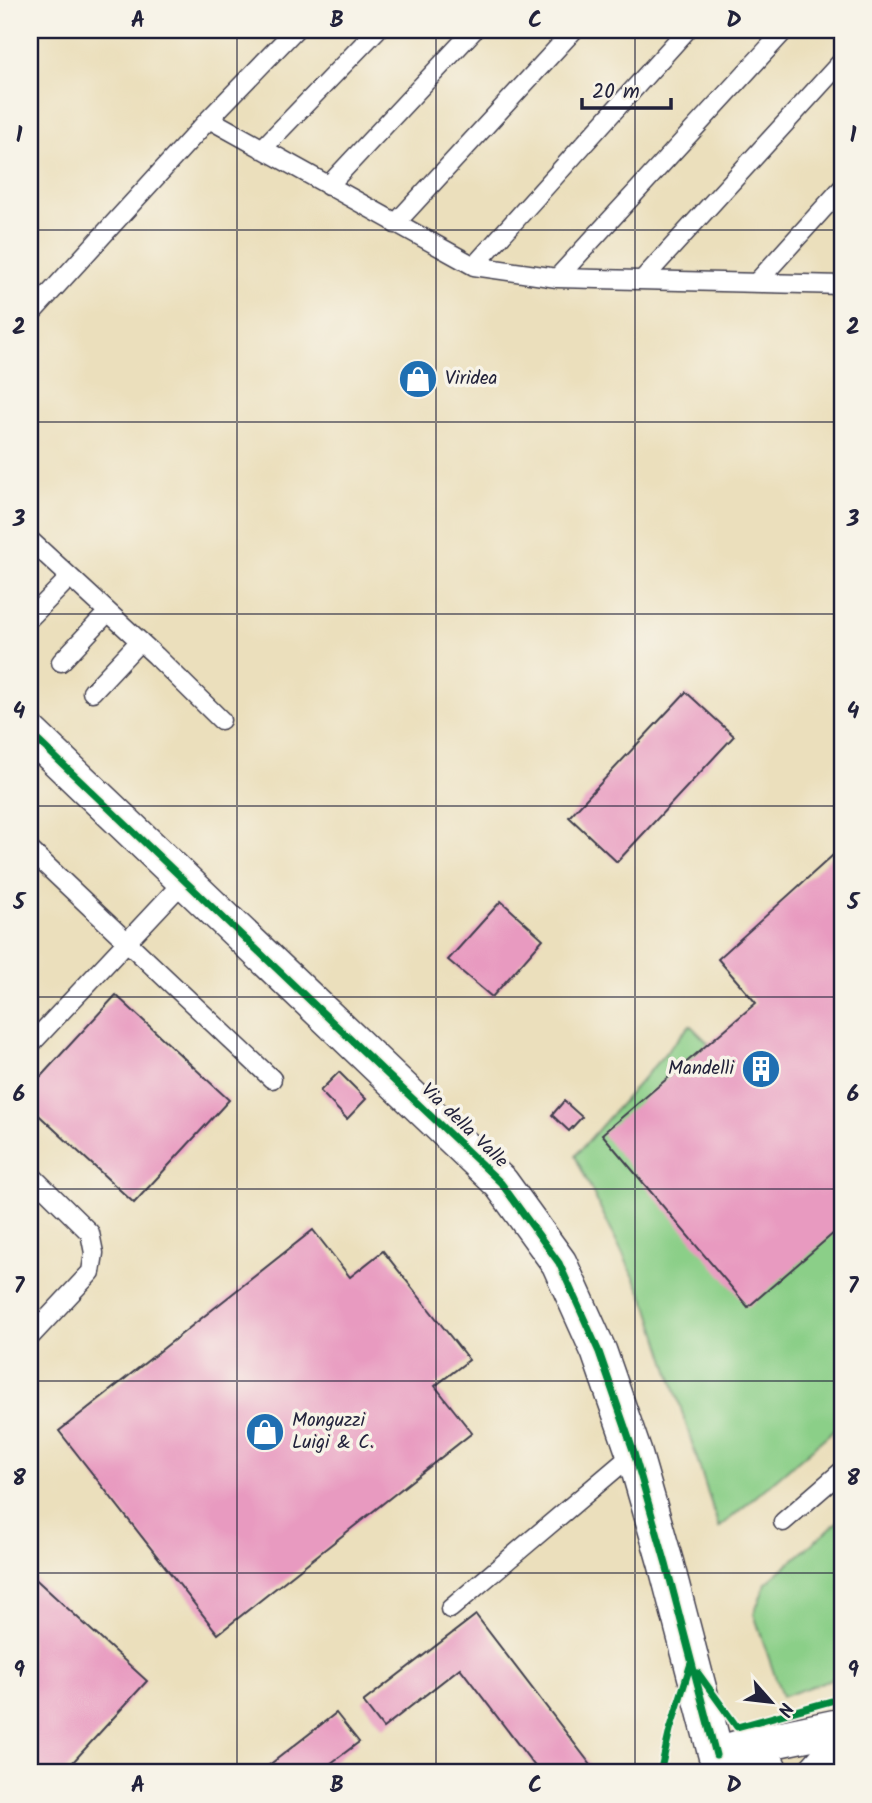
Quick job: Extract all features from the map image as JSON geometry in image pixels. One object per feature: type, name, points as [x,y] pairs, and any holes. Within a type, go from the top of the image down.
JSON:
[{"type":"street","name":"Via della Valle","points":[[30,733],[501,1183],[559,1263],[599,1352],[634,1453],[666,1564],[715,1762]]},
{"type":"street","points":[[715,1762],[842,1726]]},
{"type":"street","points":[[815,1773],[842,1743]]},
{"type":"street","points":[[715,1762],[764,1758],[771,1773]]},
{"type":"lane","points":[[30,315],[209,119],[295,30]]},
{"type":"lane","points":[[262,149],[377,30]]},
{"type":"lane","points":[[328,186],[474,30]]},
{"type":"lane","points":[[395,224],[574,30]]},
{"type":"lane","points":[[474,266],[687,30]]},
{"type":"lane","points":[[557,278],[785,30]]},
{"type":"lane","points":[[642,280],[842,61]]},
{"type":"lane","points":[[209,119],[474,266],[557,278],[842,285]]},
{"type":"lane","points":[[756,283],[842,188]]},
{"type":"lane","points":[[30,541],[140,641],[221,720]]},
{"type":"lane","points":[[30,618],[70,577]]},
{"type":"lane","points":[[61,662],[108,612]]},
{"type":"lane","points":[[92,692],[140,641]]},
{"type":"lane","points":[[30,850],[272,1079]]},
{"type":"lane","points":[[30,1045],[185,880]]},
{"type":"lane","points":[[30,1174],[90,1233],[94,1253],[91,1272],[30,1337]]},
{"type":"lane","points":[[450,1609],[634,1453]]},
{"type":"lane","points":[[783,1522],[842,1471]]},
{"type":"green space","points":[[690,1025],[816,1149],[842,1181],[842,1423],[719,1528],[649,1308],[575,1156]]},
{"type":"green space","points":[[842,1518],[842,1675],[782,1697],[754,1614],[766,1583]]},
{"type":"building","points":[[686,692],[734,736],[617,862],[569,817]]},
{"type":"building","name":"Mandelli","points":[[842,847],[842,1226],[748,1307],[602,1134],[756,1003],[718,959]]},
{"type":"building","points":[[501,901],[543,939],[492,997],[448,960]]},
{"type":"building","points":[[116,995],[229,1100],[134,1203],[30,1107],[30,1088]]},
{"type":"building","points":[[339,1072],[366,1099],[347,1119],[320,1091]]},
{"type":"building","points":[[564,1101],[582,1117],[569,1131],[552,1115]]},
{"type":"building","name":"Monguzzi Luigi & C.","points":[[313,1230],[350,1277],[383,1251],[469,1360],[435,1386],[472,1433],[218,1634],[59,1431]]},
{"type":"building","points":[[30,1574],[147,1681],[63,1773],[30,1773]]},
{"type":"building","points":[[476,1615],[597,1773],[540,1773],[460,1668],[383,1728],[363,1702]]},
{"type":"building","points":[[336,1713],[359,1742],[318,1773],[259,1773]]},
{"type":"cycle path","points":[[30,733],[501,1183],[559,1263],[599,1352],[634,1453],[716,1755]]},
{"type":"cycle path","points":[[660,1773],[691,1663]]},
{"type":"cycle path","points":[[698,1673],[737,1727],[842,1698]]},
{"type":"place","name":"Viridea","points":[[418,379]]},
{"type":"place","name":"Mandelli","points":[[761,1069]]},
{"type":"place","name":"Monguzzi Luigi & C.","points":[[265,1432]]}]
